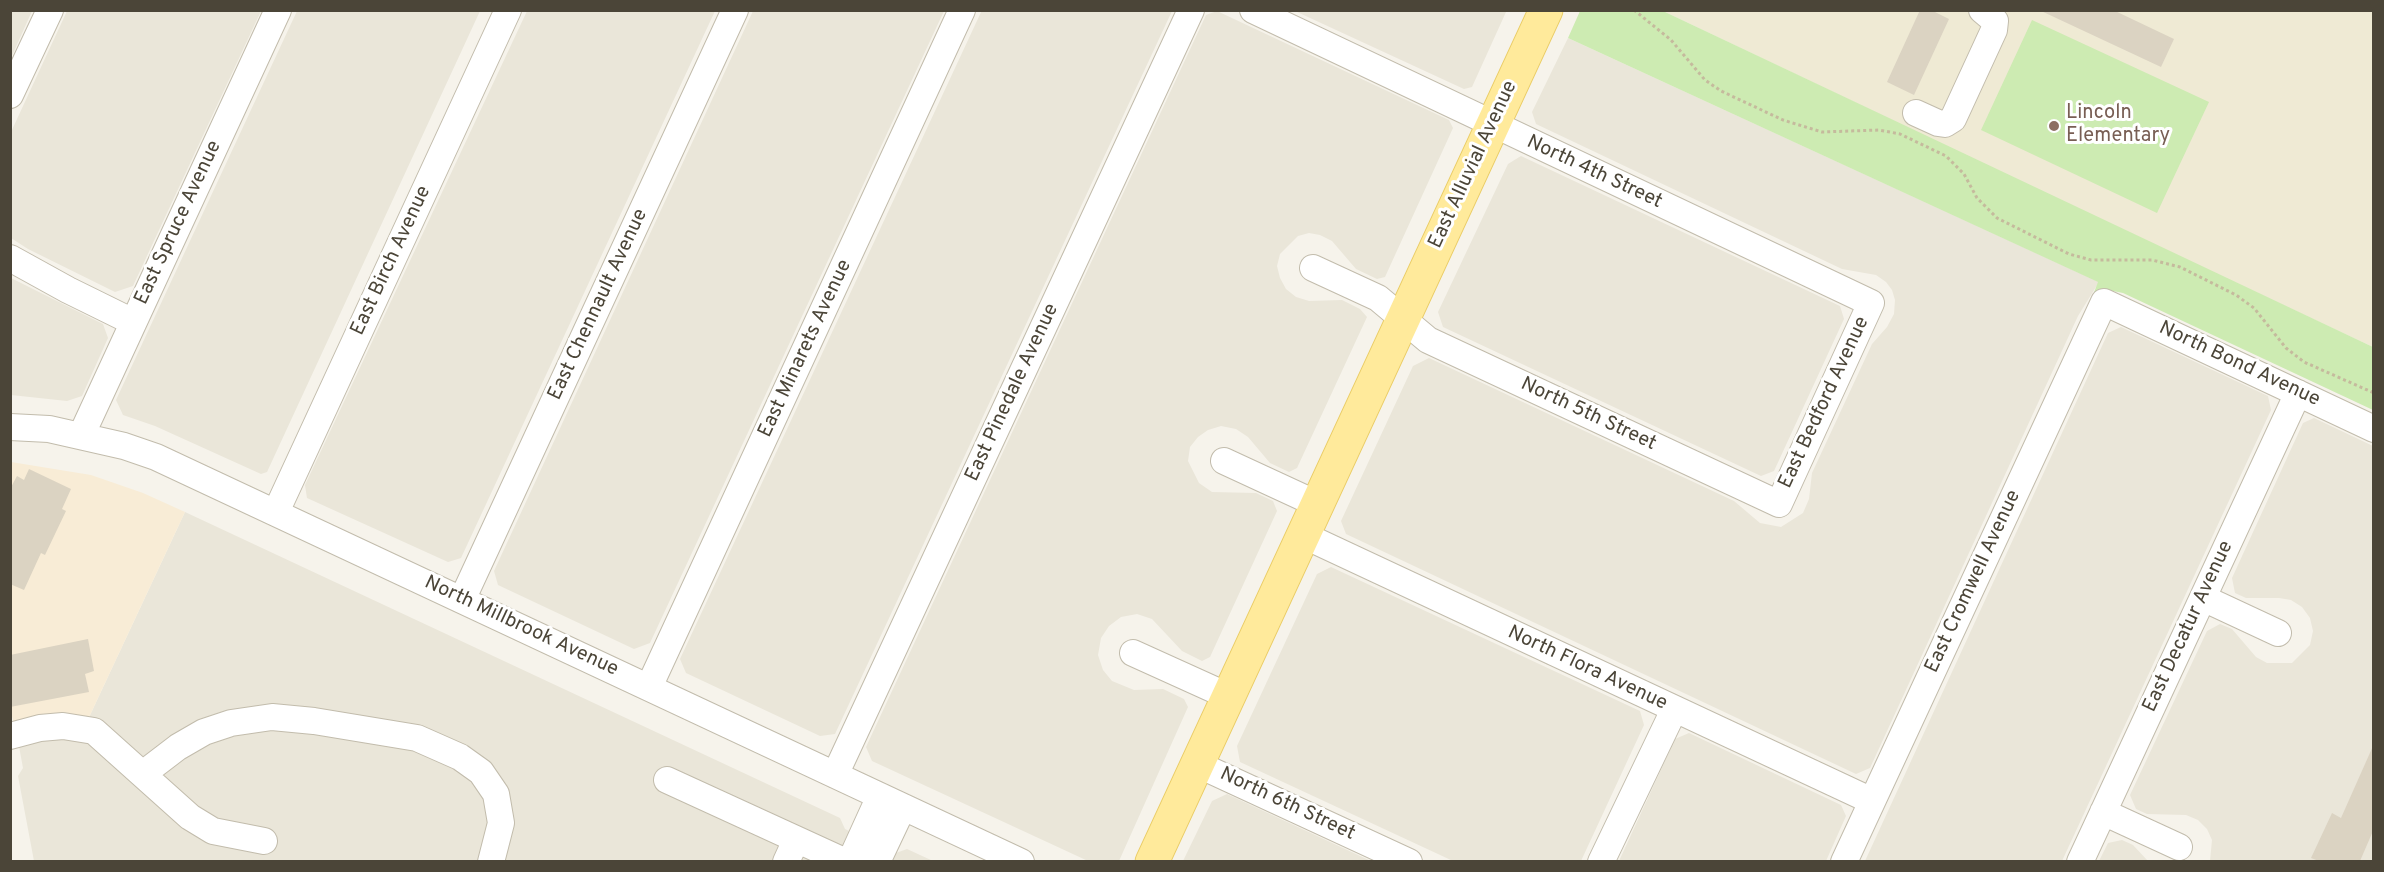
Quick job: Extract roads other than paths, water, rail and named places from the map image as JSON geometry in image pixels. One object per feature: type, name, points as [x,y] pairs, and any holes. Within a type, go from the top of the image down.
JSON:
[{"type":"main road","name":"East Alluvial Avenue","points":[[1152,861],[1546,10]]},
{"type":"street","points":[[10,95],[50,10]]},
{"type":"street","name":"East Spruce Avenue","points":[[81,436],[278,10]]},
{"type":"street","name":"East Birch Avenue","points":[[276,512],[508,10]]},
{"type":"street","name":"East Chennault Avenue","points":[[462,600],[735,10]]},
{"type":"street","name":"East Minarets Avenue","points":[[649,687],[962,10]]},
{"type":"street","name":"East Pinedale Avenue","points":[[835,776],[1191,10]]},
{"type":"street","name":"North 4th Street","points":[[1253,10],[1871,303]]},
{"type":"street","points":[[1916,112],[1945,124],[1953,119],[1994,30],[1995,21],[1982,10]]},
{"type":"street","points":[[10,258],[68,290],[134,322]]},
{"type":"street","points":[[1313,268],[1378,298],[1402,319]]},
{"type":"street","name":"North Bond Avenue","points":[[2104,302],[2373,429]]},
{"type":"street","name":"East Cromwell Avenue","points":[[1844,861],[2104,302]]},
{"type":"street","name":"East Bedford Avenue","points":[[1779,504],[1871,303]]},
{"type":"street","name":"North 5th Street","points":[[1402,319],[1428,340],[1779,504]]},
{"type":"street","name":"East Decatur Avenue","points":[[2080,861],[2298,393]]},
{"type":"street","name":"North Millbrook Avenue","points":[[10,427],[49,429],[156,457],[1021,861]]},
{"type":"street","points":[[1224,461],[1317,504]]},
{"type":"street","name":"North Flora Avenue","points":[[1303,535],[1872,801]]},
{"type":"street","points":[[2203,598],[2278,633]]},
{"type":"street","points":[[1133,653],[1228,696]]},
{"type":"street","points":[[1601,861],[1674,710]]},
{"type":"street","points":[[144,773],[178,747],[204,732],[231,723],[272,717],[314,721],[417,738],[460,758],[481,772],[496,794],[501,823],[491,861]]},
{"type":"street","points":[[10,736],[63,726],[94,731],[144,773],[190,817],[213,831],[264,841]]},
{"type":"street","name":"North 6th Street","points":[[1197,764],[1409,861]]},
{"type":"street","points":[[667,780],[791,851],[848,861],[880,796]]},
{"type":"street","points":[[877,861],[903,807]]},
{"type":"street","points":[[2103,812],[2179,847]]},
{"type":"place","name":"Lincoln Elementary","points":[[2054,126]]}]
